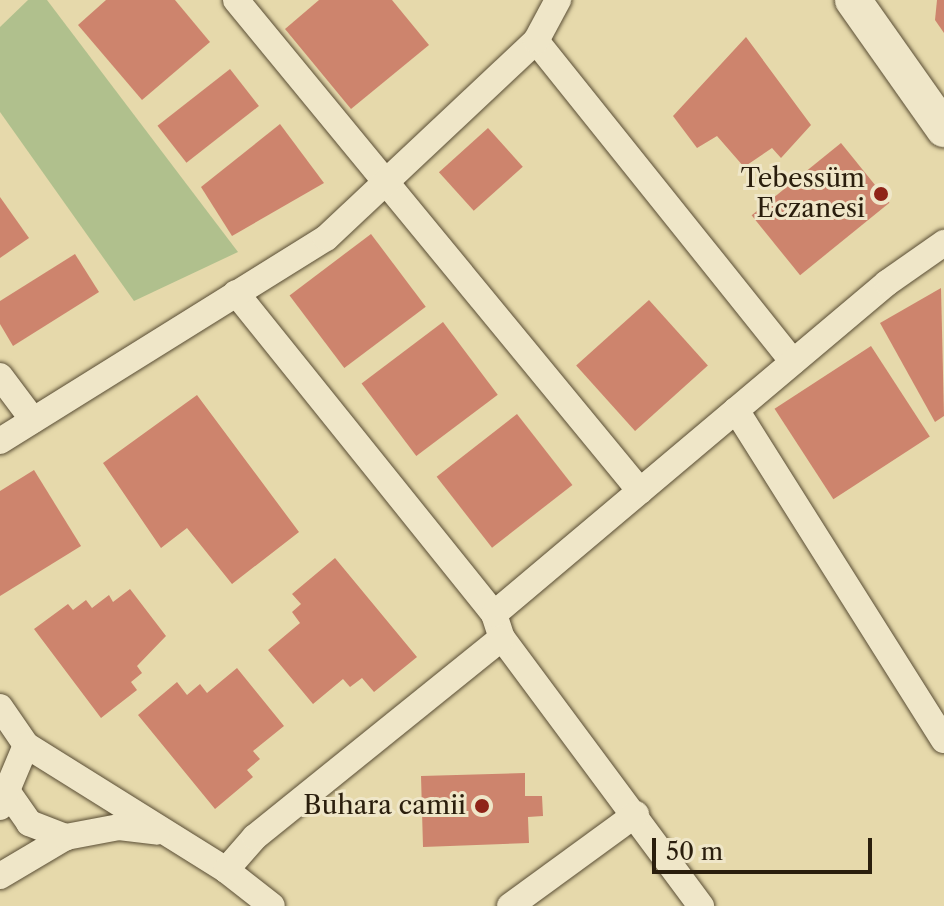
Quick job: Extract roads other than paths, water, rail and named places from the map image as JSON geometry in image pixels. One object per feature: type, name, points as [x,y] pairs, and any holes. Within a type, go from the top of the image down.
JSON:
[{"type":"main road","points":[[853,0],[944,129]]},
{"type":"street","points":[[236,0],[640,491]]},
{"type":"street","points":[[0,441],[326,238],[536,41],[558,0]]},
{"type":"street","points":[[536,41],[793,362]]},
{"type":"street","points":[[226,870],[255,837],[498,626],[640,491],[887,283],[944,243]]},
{"type":"street","points":[[236,293],[498,626],[701,906]]},
{"type":"street","points":[[0,376],[33,420]]},
{"type":"street","points":[[736,410],[944,740]]},
{"type":"street","points":[[0,707],[26,745],[226,870],[272,906]]},
{"type":"street","points":[[26,745],[4,799],[29,823],[66,837]]},
{"type":"street","points":[[510,906],[636,814]]},
{"type":"street","points":[[0,876],[66,837],[119,827],[166,833]]},
{"type":"place","name":"Tebessüm Eczanesi","points":[[881,194]]},
{"type":"place","name":"Buhara camii","points":[[482,806]]}]
